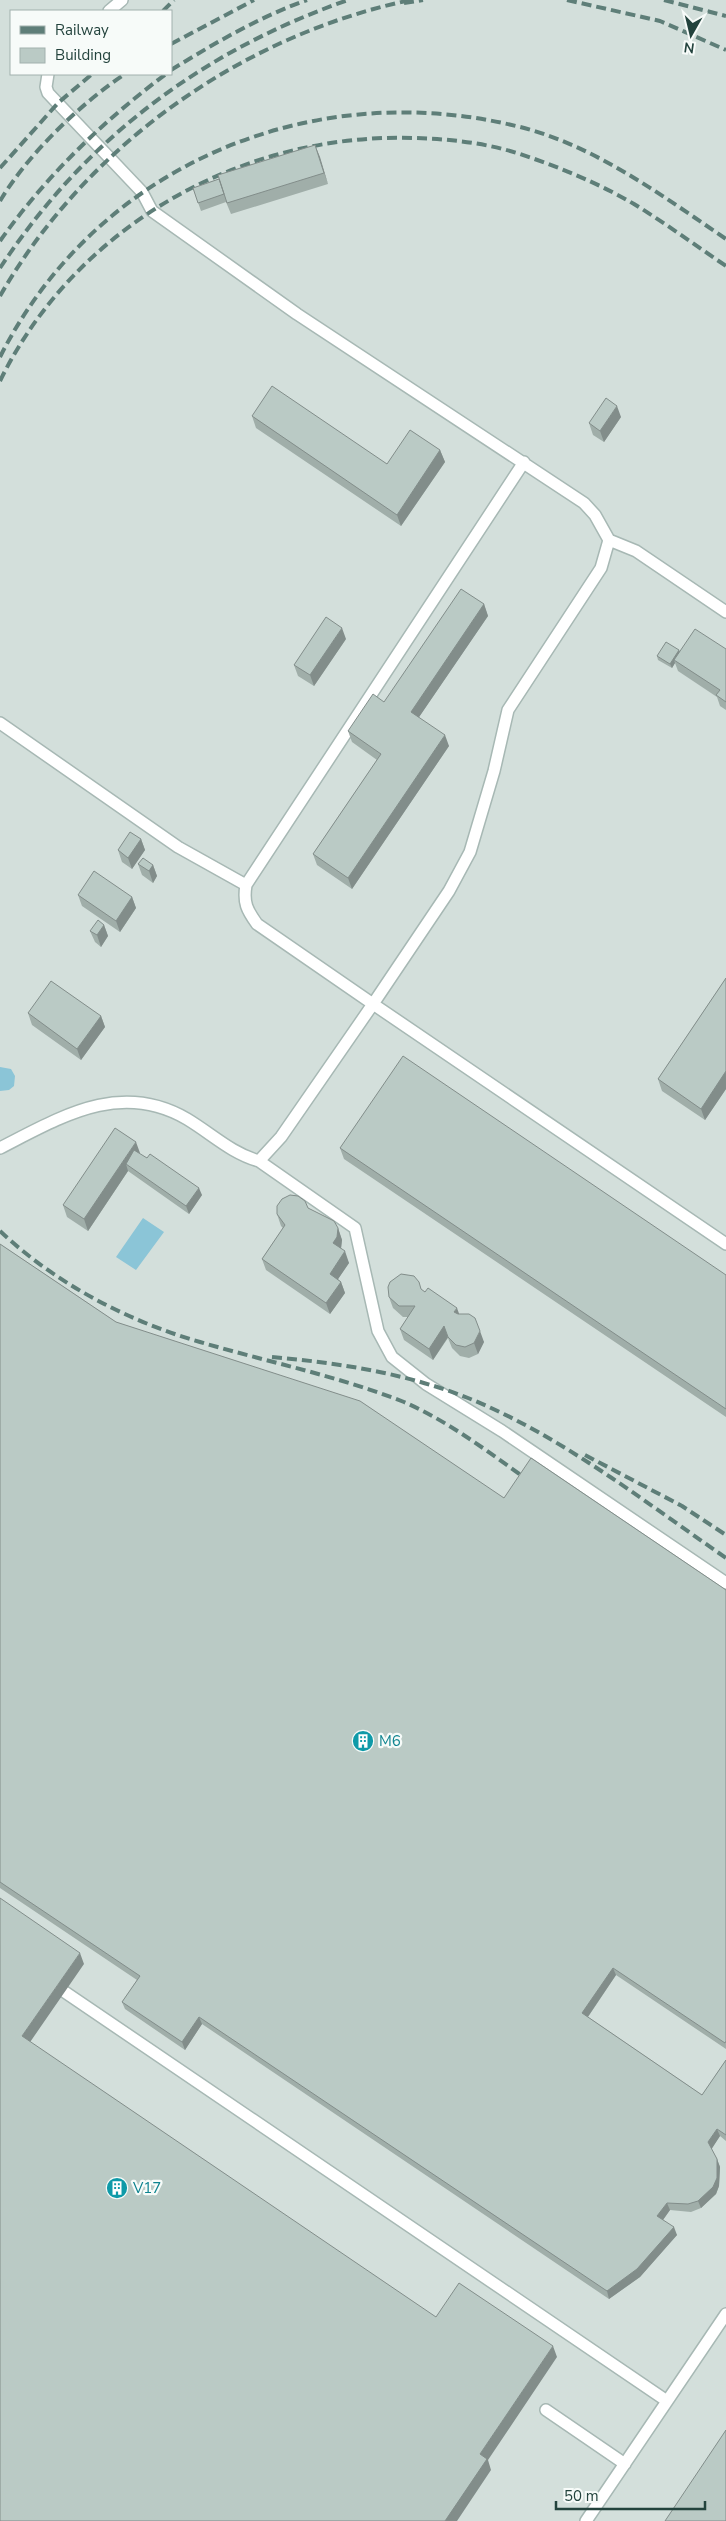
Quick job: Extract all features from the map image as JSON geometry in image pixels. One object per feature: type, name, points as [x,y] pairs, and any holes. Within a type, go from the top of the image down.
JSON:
[{"type":"lane","points":[[110,10],[122,0]]},
{"type":"lane","points":[[48,75],[46,87],[48,93],[142,192],[152,211],[297,314],[584,502],[595,515],[609,540],[636,551],[726,612]]},
{"type":"lane","points":[[524,462],[246,885],[244,898],[247,910],[257,924],[726,1244]]},
{"type":"lane","points":[[259,1161],[281,1137],[449,891],[470,852],[494,771],[508,710],[601,568],[609,540]]},
{"type":"lane","points":[[0,723],[178,847],[246,885]]},
{"type":"lane","points":[[0,1148],[79,1110],[123,1101],[153,1105],[186,1118],[241,1156],[259,1161],[355,1228],[378,1332],[392,1357],[426,1384],[502,1430],[726,1583]]},
{"type":"lane","points":[[41,1976],[667,2401]]},
{"type":"lane","points":[[586,2521],[726,2314]]},
{"type":"lane","points":[[546,2410],[625,2464]]},
{"type":"shaded area","points":[[0,0],[726,0],[726,2521],[0,2521]]},
{"type":"water","points":[[0,1067],[11,1069],[15,1076],[14,1086],[9,1090],[0,1091]]},
{"type":"water","points":[[143,1218],[164,1232],[136,1270],[116,1257]]},
{"type":"building","points":[[315,145],[324,173],[227,203],[218,175]]},
{"type":"building","points":[[219,179],[224,194],[198,203],[193,188]]},
{"type":"building","points":[[272,386],[387,464],[410,430],[440,450],[397,515],[252,416]]},
{"type":"building","points":[[606,398],[617,406],[600,431],[589,423]]},
{"type":"building","points":[[461,589],[484,604],[411,712],[445,735],[348,878],[313,854],[381,754],[348,731],[373,694],[384,702]]},
{"type":"building","points":[[326,617],[342,628],[310,675],[294,665]]},
{"type":"building","points":[[695,629],[726,649],[726,702],[716,695],[720,690],[674,660]]},
{"type":"building","points":[[666,642],[679,650],[670,664],[657,656]]},
{"type":"building","points":[[130,832],[141,839],[128,858],[118,850]]},
{"type":"building","points":[[143,858],[153,865],[149,871],[138,864]]},
{"type":"building","points":[[94,871],[132,897],[116,921],[78,895]]},
{"type":"building","points":[[98,920],[104,925],[97,935],[90,931]]},
{"type":"building","points":[[726,978],[726,1071],[701,1109],[658,1079]]},
{"type":"building","points":[[51,981],[101,1016],[77,1049],[28,1013]]},
{"type":"building","points":[[403,1056],[726,1275],[726,1409],[340,1148]]},
{"type":"building","points":[[115,1128],[136,1142],[84,1219],[63,1205]]},
{"type":"building","points":[[134,1150],[147,1158],[150,1154],[199,1188],[186,1206],[126,1164]]},
{"type":"building","points":[[290,1195],[298,1196],[305,1201],[308,1208],[334,1221],[338,1228],[337,1237],[333,1243],[345,1251],[330,1274],[341,1282],[326,1303],[262,1259],[285,1225],[277,1214],[277,1206],[282,1199]]},
{"type":"building","name":"M6","points":[[0,1244],[116,1322],[360,1401],[504,1498],[531,1458],[726,1590],[726,2041],[725,2043],[613,1968],[582,2013],[702,2095],[726,2060],[726,2135],[717,2129],[708,2142],[717,2159],[717,2178],[713,2187],[698,2201],[688,2204],[667,2203],[657,2216],[674,2227],[637,2269],[607,2291],[199,2017],[182,2042],[122,2002],[140,1976],[0,1882]]},
{"type":"building","points":[[401,1274],[414,1276],[419,1282],[421,1289],[425,1292],[428,1288],[457,1308],[454,1312],[469,1314],[475,1318],[480,1331],[474,1343],[465,1347],[456,1345],[448,1337],[444,1326],[429,1349],[400,1329],[415,1306],[399,1306],[389,1297],[388,1287],[390,1282]]},
{"type":"building","name":"V17","points":[[0,1898],[80,1953],[22,2036],[436,2317],[459,2283],[553,2346],[480,2454],[487,2459],[445,2521],[0,2521]]},
{"type":"building","points":[[726,2430],[726,2521],[665,2521]]},
{"type":"railway","points":[[164,10],[174,0]]},
{"type":"railway","points":[[172,43],[254,0]]},
{"type":"railway","points":[[172,69],[254,22],[307,0]]},
{"type":"railway","points":[[0,268],[33,222],[70,179],[109,140],[151,105],[196,73],[244,45],[295,21],[348,0]]},
{"type":"railway","points":[[0,296],[35,242],[77,191],[123,146],[174,105],[229,69],[288,40],[348,17],[411,0]]},
{"type":"railway","points":[[404,3],[423,0]]},
{"type":"railway","points":[[567,0],[660,21],[726,50]]},
{"type":"railway","points":[[664,0],[726,16]]},
{"type":"railway","points":[[0,168],[58,103],[91,75]]},
{"type":"railway","points":[[0,201],[25,166],[56,131],[90,100],[124,75]]},
{"type":"railway","points":[[0,241],[36,194],[56,172],[98,130],[165,75]]},
{"type":"railway","points":[[0,357],[41,290],[92,233],[151,187],[217,151],[288,127],[362,114],[439,114],[516,126],[544,134],[572,145],[626,173],[726,239]]},
{"type":"railway","points":[[0,381],[33,326],[73,276],[120,234],[172,199],[229,171],[289,152],[351,140],[442,139],[481,144],[520,154],[578,176],[620,196],[726,266]]},
{"type":"railway","points":[[0,1231],[44,1267],[93,1298],[119,1311],[146,1323],[200,1342],[328,1377],[404,1402],[454,1429],[532,1483]]},
{"type":"railway","points":[[272,1357],[372,1370],[444,1389],[502,1413],[569,1450],[726,1558]]},
{"type":"railway","points":[[585,1455],[682,1506],[726,1535]]},
{"type":"place","name":"M6","points":[[363,1741]]},
{"type":"place","name":"V17","points":[[117,2188]]}]
